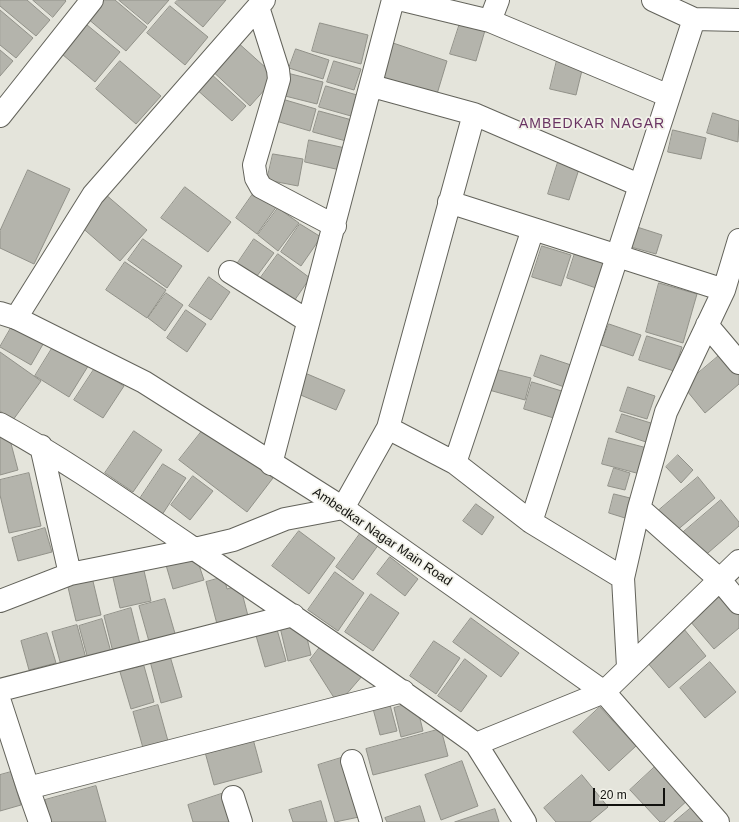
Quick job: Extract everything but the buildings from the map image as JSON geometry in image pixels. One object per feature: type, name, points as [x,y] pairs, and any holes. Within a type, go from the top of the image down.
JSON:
[{"type":"street","points":[[0,116],[92,0]]},
{"type":"street","points":[[271,464],[372,86],[393,0]]},
{"type":"street","points":[[403,0],[490,21],[669,96]]},
{"type":"street","points":[[490,21],[498,0]]},
{"type":"street","points":[[653,0],[694,19],[739,20]]},
{"type":"street","points":[[261,3],[279,79],[254,165],[256,178],[261,187],[335,226]]},
{"type":"street","points":[[8,316],[93,195],[261,3]]},
{"type":"street","points":[[531,522],[694,19]]},
{"type":"street","points":[[372,86],[474,114],[639,185]]},
{"type":"street","points":[[0,601],[70,574],[233,540],[285,519],[343,508],[388,428],[474,114]]},
{"type":"street","points":[[449,202],[724,290]]},
{"type":"street","points":[[455,463],[533,229]]},
{"type":"street","points":[[628,667],[623,578],[639,508],[666,412],[724,290],[739,240]]},
{"type":"street","points":[[230,272],[308,321]]},
{"type":"street","name":"Ambedkar Nagar Main Road","points":[[8,316],[144,382],[271,464],[343,508],[604,692],[718,822]]},
{"type":"street","points":[[707,325],[739,363]]},
{"type":"street","points":[[0,424],[41,446],[195,549],[476,744],[525,822]]},
{"type":"street","points":[[388,428],[455,463],[531,522],[623,578]]},
{"type":"street","points":[[41,446],[70,574]]},
{"type":"street","points":[[639,508],[719,579],[739,603]]},
{"type":"street","points":[[476,744],[604,692],[628,667],[739,561]]},
{"type":"street","points":[[0,690],[292,615]]},
{"type":"street","points":[[28,788],[403,692]]},
{"type":"street","points":[[0,702],[40,822]]},
{"type":"street","points":[[352,761],[371,822]]},
{"type":"street","points":[[233,796],[241,822]]},
{"type":"district","name":"AMBEDKAR NAGAR","points":[[592,124]]}]
